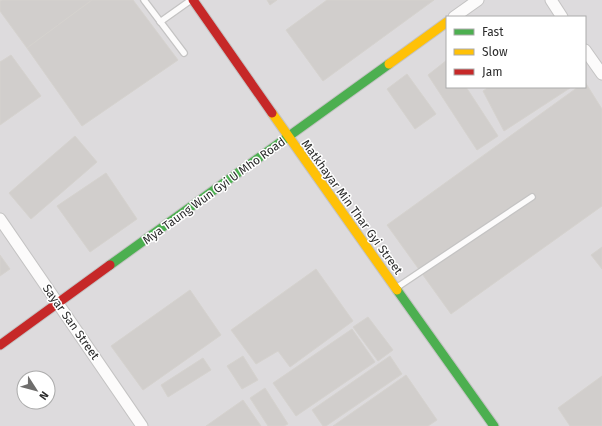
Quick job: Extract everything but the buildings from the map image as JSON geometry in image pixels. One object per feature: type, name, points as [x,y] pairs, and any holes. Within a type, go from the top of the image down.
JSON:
[{"type":"street","name":"Matkhayar Min Thar Gyi Street","points":[[192,0],[494,426]]},
{"type":"street","points":[[455,16],[478,0]]},
{"type":"street","points":[[551,0],[561,16]]},
{"type":"street","name":"Mya Taung Wun Gyi U Mho Road","points":[[0,345],[289,138],[446,23]]},
{"type":"street","points":[[586,51],[602,74]]},
{"type":"street","name":"Sayar San Street","points":[[0,219],[59,302],[142,426]]},
{"type":"lane","points":[[144,0],[184,53]]},
{"type":"lane","points":[[160,22],[192,0]]},
{"type":"lane","points":[[396,289],[532,197]]},
{"type":"shaded area","points":[[0,0],[602,0],[602,426],[0,426]]},
{"type":"traffic: fast","points":[[110,265],[389,64]]},
{"type":"traffic: fast","points":[[397,290],[494,426]]},
{"type":"traffic: slow","points":[[389,64],[446,23]]},
{"type":"traffic: slow","points":[[272,113],[397,290]]},
{"type":"traffic: jam","points":[[193,0],[272,113]]},
{"type":"traffic: jam","points":[[0,345],[110,265]]}]
